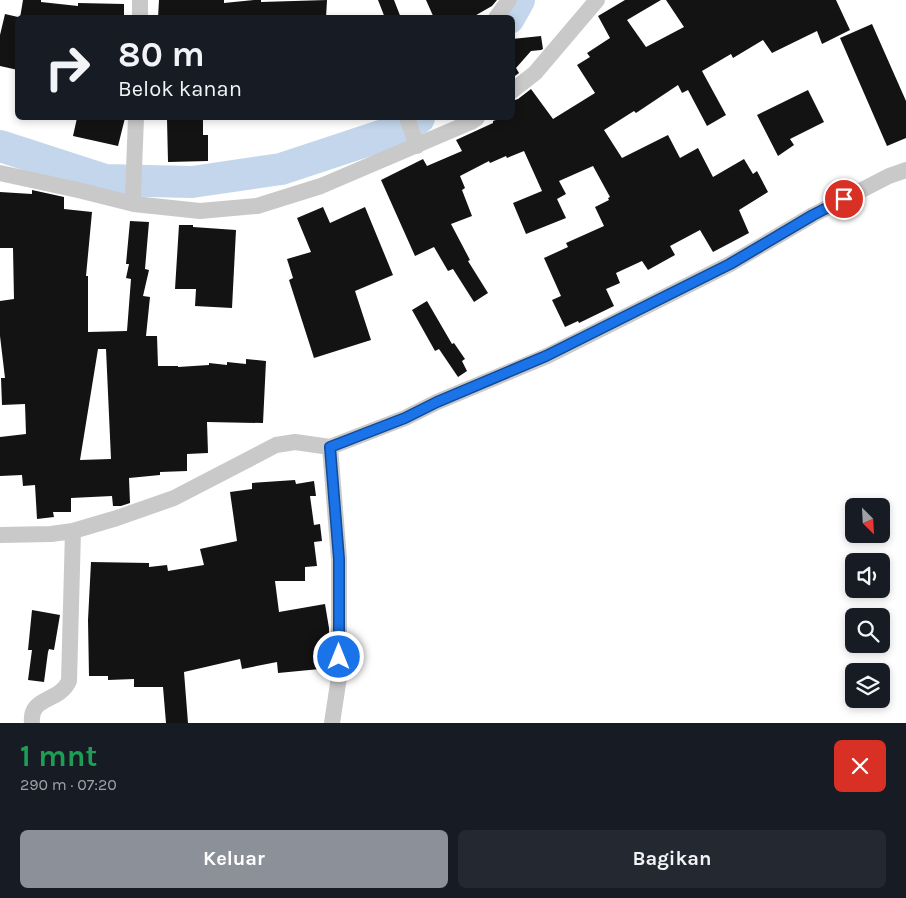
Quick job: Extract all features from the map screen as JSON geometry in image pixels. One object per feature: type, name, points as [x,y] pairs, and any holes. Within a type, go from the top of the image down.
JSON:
[{"type":"street","points":[[140,0],[140,15]]},
{"type":"street","points":[[498,15],[509,0]]},
{"type":"street","points":[[515,89],[535,73],[597,0]]},
{"type":"street","points":[[133,199],[136,120]]},
{"type":"street","points":[[408,120],[415,141]]},
{"type":"street","points":[[0,173],[78,190],[200,211],[257,206],[321,186],[415,141],[474,120]]},
{"type":"street","points":[[0,535],[51,534],[74,531],[174,498],[276,445],[295,442],[330,447],[405,418],[437,402],[546,356],[730,264],[830,206],[889,176],[906,170]]},
{"type":"street","points":[[330,447],[339,559],[339,676],[332,723]]},
{"type":"street","points":[[32,723],[31,715],[33,709],[62,692],[70,681],[74,531]]},
{"type":"building","points":[[23,0],[41,0],[41,2],[78,6],[78,3],[124,4],[124,15],[20,15]]},
{"type":"building","points":[[159,0],[224,0],[224,3],[254,0],[261,0],[261,2],[327,0],[326,15],[158,15]]},
{"type":"building","points":[[378,0],[394,0],[400,15],[384,15]]},
{"type":"building","points":[[426,0],[497,0],[492,6],[476,15],[433,15]]},
{"type":"building","points":[[625,0],[661,0],[627,20],[646,47],[684,27],[666,0],[836,0],[850,30],[822,44],[817,31],[772,53],[763,40],[733,58],[731,54],[702,71],[726,115],[707,126],[688,90],[682,93],[678,85],[636,113],[634,111],[604,130],[622,158],[668,135],[680,158],[698,148],[713,177],[744,159],[753,174],[757,171],[768,192],[739,210],[749,233],[713,252],[700,230],[670,246],[675,255],[648,270],[642,261],[616,273],[620,283],[606,289],[614,306],[579,323],[578,321],[565,327],[552,300],[561,296],[544,258],[568,247],[566,243],[604,226],[595,207],[609,200],[608,198],[610,197],[593,166],[559,181],[566,194],[557,199],[566,218],[526,234],[513,203],[542,191],[524,151],[490,163],[489,161],[460,176],[465,188],[462,190],[472,216],[451,224],[470,260],[468,261],[488,293],[474,302],[453,269],[448,271],[434,247],[415,256],[381,180],[423,159],[427,166],[462,151],[456,140],[493,123],[493,121],[515,120],[515,100],[531,89],[553,119],[595,93],[577,65],[590,57],[587,53],[610,38],[598,16]]},
{"type":"building","points":[[5,14],[15,16],[15,69],[0,66],[0,35]]},
{"type":"building","points":[[872,24],[906,101],[906,138],[887,146],[840,38]]},
{"type":"building","points":[[541,36],[543,49],[531,51],[516,68],[519,73],[515,76],[515,39]]},
{"type":"building","points":[[808,90],[824,122],[790,139],[794,145],[778,156],[757,115]]},
{"type":"building","points":[[77,120],[124,120],[118,146],[73,136]]},
{"type":"building","points":[[167,120],[203,120],[203,135],[208,135],[208,161],[168,162]]},
{"type":"building","points":[[32,190],[64,197],[64,209],[92,212],[86,276],[88,276],[88,332],[127,331],[131,279],[126,278],[129,264],[126,264],[130,221],[149,222],[145,269],[149,270],[143,296],[150,297],[146,336],[157,336],[158,366],[178,367],[209,365],[209,363],[227,365],[227,362],[246,364],[246,359],[266,361],[263,423],[207,422],[208,453],[187,454],[187,471],[160,472],[160,475],[129,478],[130,503],[121,506],[113,506],[112,496],[71,498],[71,512],[53,512],[54,517],[37,519],[35,485],[23,486],[22,475],[0,476],[0,437],[26,434],[25,404],[2,405],[1,378],[5,378],[0,336],[0,301],[14,299],[13,248],[0,248],[0,192],[32,194]],"holes":[[[98,349],[106,349],[111,459],[80,460]]]},
{"type":"building","points":[[323,207],[330,223],[365,207],[393,275],[355,291],[371,340],[314,358],[289,280],[293,278],[287,259],[311,252],[297,218]]},
{"type":"building","points":[[179,225],[236,230],[232,308],[195,306],[196,289],[175,289]]},
{"type":"building","points":[[427,301],[452,344],[454,343],[465,359],[462,361],[467,371],[458,377],[439,349],[435,351],[412,310]]},
{"type":"building","points":[[295,480],[296,484],[314,481],[316,496],[310,496],[314,525],[320,524],[322,541],[314,542],[317,566],[305,567],[305,581],[275,581],[279,612],[325,604],[329,628],[329,660],[319,660],[320,669],[278,673],[277,662],[242,669],[240,659],[184,672],[188,723],[166,723],[163,687],[134,687],[134,679],[108,680],[108,676],[89,676],[88,620],[91,562],[149,563],[149,567],[167,565],[168,571],[204,565],[200,549],[237,541],[230,492],[252,489],[252,483]]},
{"type":"building","points":[[32,610],[60,615],[54,650],[49,649],[48,652],[44,682],[28,680],[32,650],[28,650]]},
{"type":"waterway","points":[[511,15],[519,0]]},
{"type":"waterway","points":[[0,146],[105,180],[192,182],[281,169],[396,131],[415,120]]},
{"type":"route","points":[[339,657],[339,559],[330,447],[405,418],[437,402],[546,356],[730,264],[844,199]]}]
